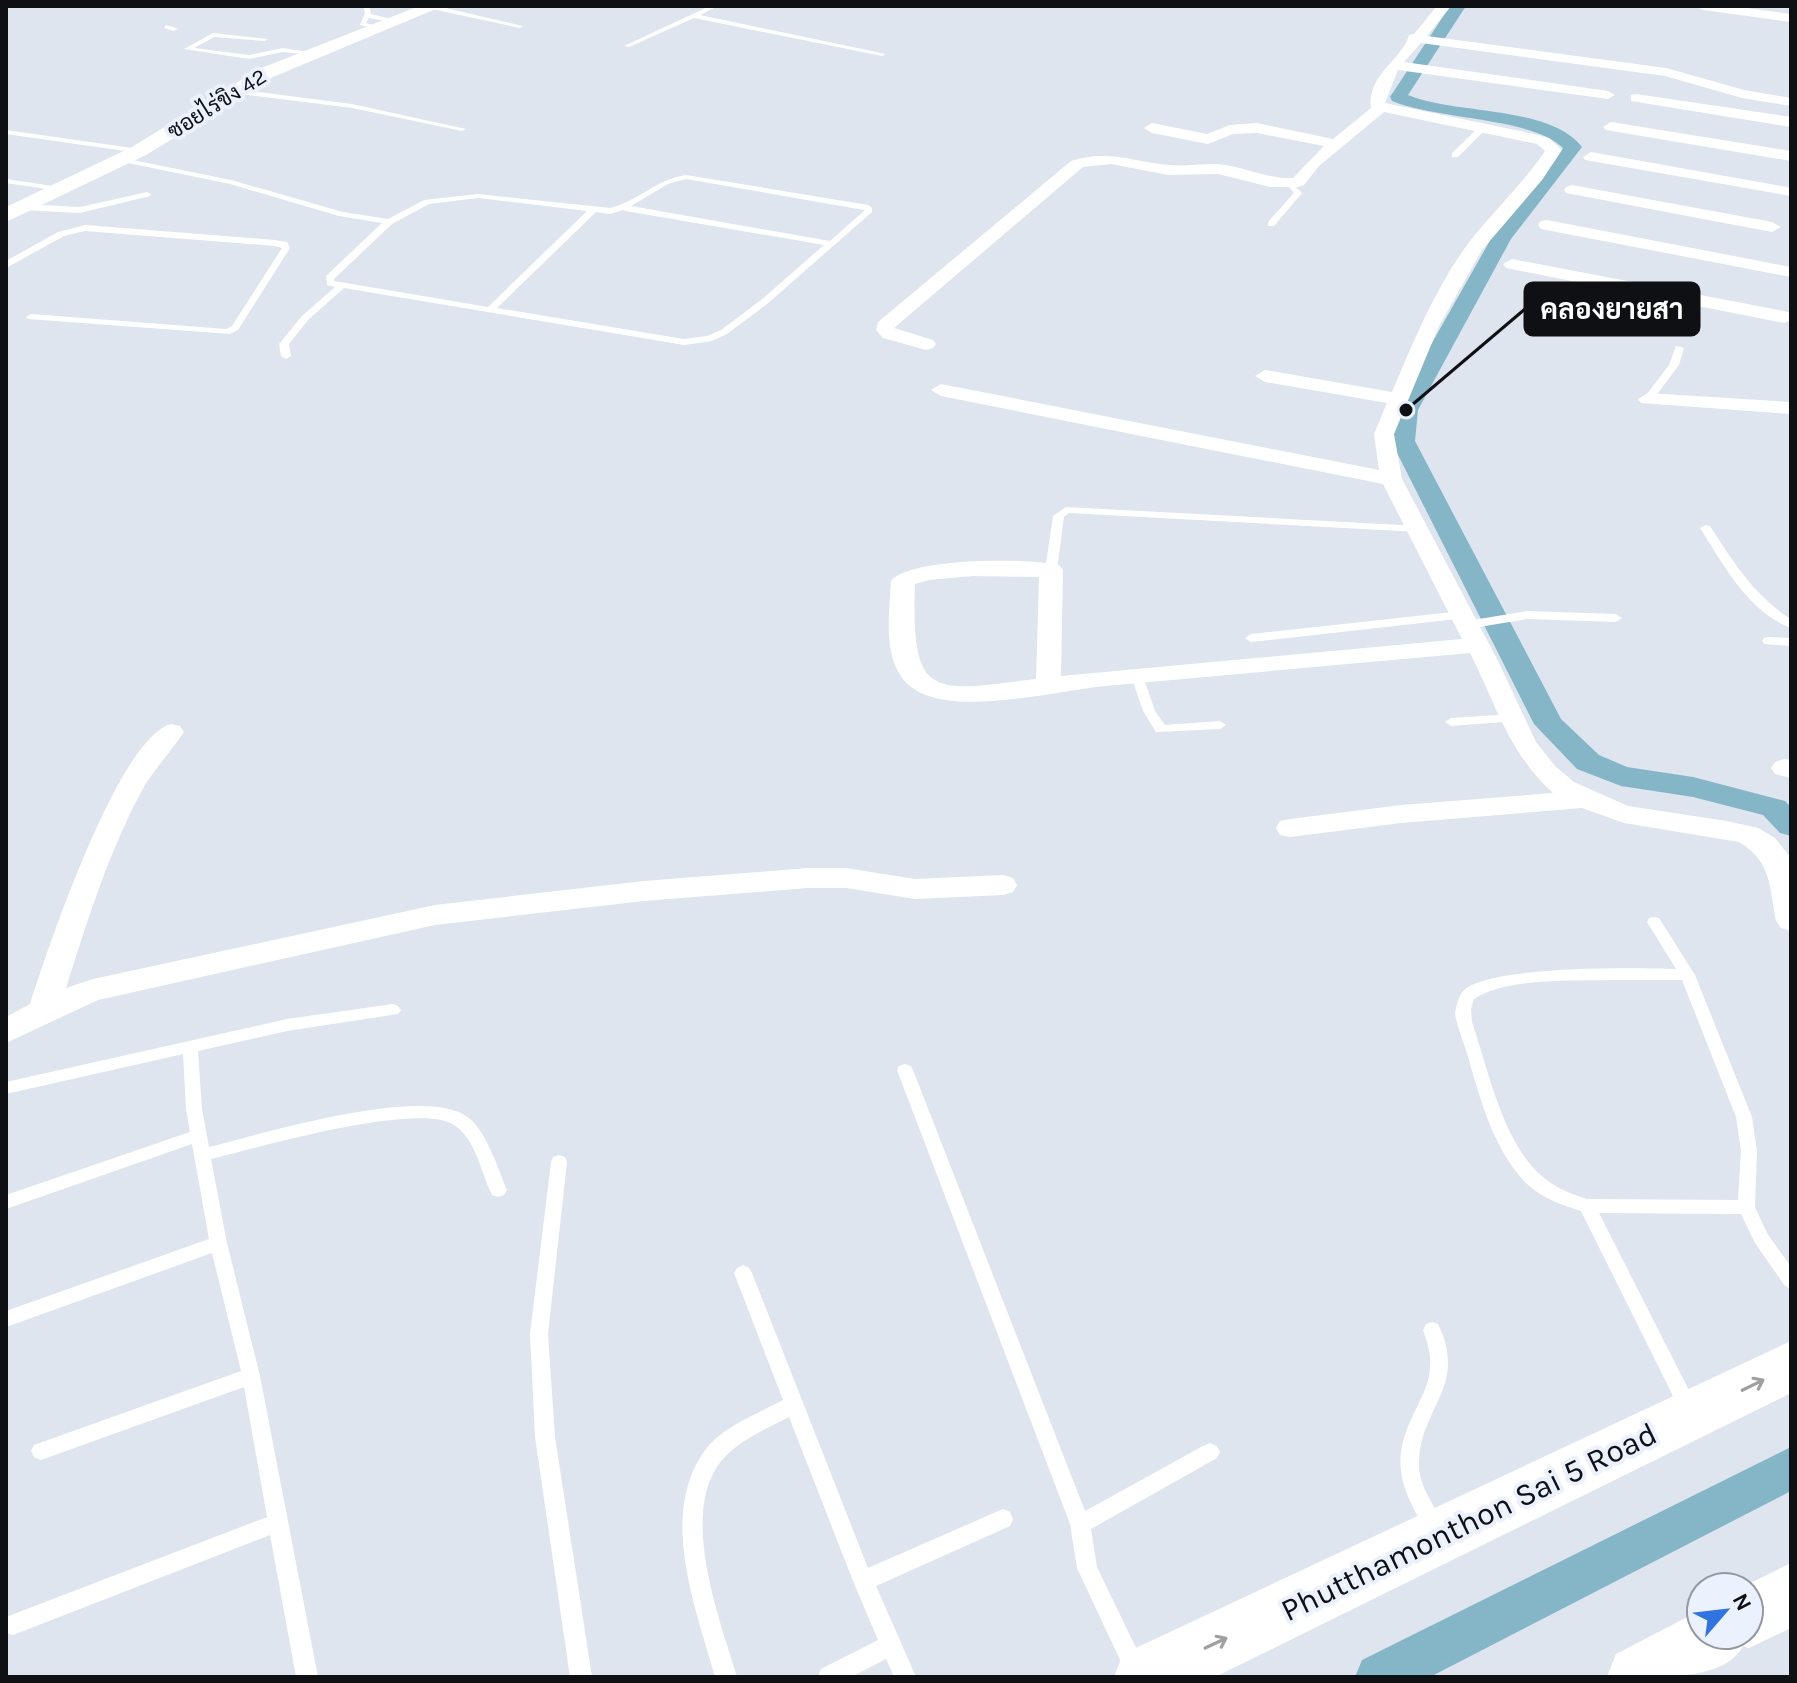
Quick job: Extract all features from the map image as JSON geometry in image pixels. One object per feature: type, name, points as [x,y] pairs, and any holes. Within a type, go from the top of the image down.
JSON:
[{"type":"main road","name":"Phutthamonthon Sai 5 Road","points":[[1146,1677],[1791,1366]]},
{"type":"main road","points":[[1765,1608],[1791,1594]]},
{"type":"main road","points":[[1642,1676],[1687,1651]]},
{"type":"street","name":"ซอยไร่ขิง 42","points":[[14,211],[130,155],[266,73],[372,22],[396,21],[433,6]]},
{"type":"street","points":[[1380,108],[1378,97],[1444,6]]},
{"type":"street","points":[[1703,6],[1791,18]]},
{"type":"street","points":[[1418,38],[1666,72],[1742,94],[1791,102]]},
{"type":"street","points":[[1400,65],[1608,95]]},
{"type":"street","points":[[1636,98],[1791,122]]},
{"type":"street","points":[[1380,108],[1543,141],[1554,150],[1536,177],[1474,248],[1430,326],[1384,434],[1391,479],[1474,626],[1524,744],[1546,772],[1582,799],[1624,814],[1748,835],[1765,845],[1779,862],[1791,921]]},
{"type":"street","points":[[926,344],[890,334],[885,326],[948,276],[1077,164],[1109,157],[1169,170],[1216,169],[1276,184],[1291,184],[1303,180],[1313,163],[1380,108]]},
{"type":"street","points":[[1611,127],[1791,156]]},
{"type":"street","points":[[1152,128],[1208,139],[1230,130],[1257,128],[1337,144]]},
{"type":"street","points":[[1591,157],[1789,188],[1761,257],[1789,321]]},
{"type":"street","points":[[1572,190],[1761,257],[1791,272]]},
{"type":"street","points":[[1547,225],[1761,257]]},
{"type":"street","points":[[1512,264],[1761,257]]},
{"type":"street","points":[[1265,376],[1397,399]]},
{"type":"street","points":[[941,390],[1391,479]]},
{"type":"street","points":[[1648,399],[1791,408]]},
{"type":"street","points":[[1049,685],[1051,570],[954,571],[907,576],[903,581],[901,652],[917,681],[933,690],[962,695],[1137,676],[1474,626]]},
{"type":"street","points":[[43,1011],[77,906],[122,804],[139,772],[171,732]]},
{"type":"street","points":[[1290,828],[1401,814],[1582,799]]},
{"type":"street","points":[[6,1031],[93,990],[435,915],[644,891],[793,879],[846,878],[915,889],[1003,885]]},
{"type":"lane","points":[[366,6],[372,22]]},
{"type":"lane","points":[[433,6],[520,26]]},
{"type":"lane","points":[[627,46],[715,6]]},
{"type":"lane","points":[[694,16],[882,54]]},
{"type":"lane","points":[[265,39],[213,35],[187,49],[249,57],[283,50],[311,53]]},
{"type":"lane","points":[[235,91],[352,106],[462,129]]},
{"type":"lane","points":[[1455,155],[1483,128]]},
{"type":"lane","points":[[6,132],[130,155],[342,214],[389,222]]},
{"type":"lane","points":[[626,208],[664,181],[686,177],[868,208],[868,212],[833,244],[724,332],[698,342],[669,340],[330,283],[329,278],[389,222],[427,202],[478,196],[594,209],[626,208],[833,244]]},
{"type":"lane","points":[[6,181],[60,189]]},
{"type":"lane","points":[[1271,224],[1298,193],[1291,184]]},
{"type":"lane","points":[[14,211],[80,210],[147,194]]},
{"type":"lane","points":[[491,309],[594,209]]},
{"type":"lane","points":[[6,265],[61,234],[85,228],[275,243],[284,244],[286,248],[235,328],[227,332],[31,317]]},
{"type":"lane","points":[[286,356],[284,344],[305,318],[340,287]]},
{"type":"lane","points":[[1648,399],[1654,384],[1672,372],[1679,348]]},
{"type":"lane","points":[[1051,570],[1059,516],[1066,510],[1419,529]]},
{"type":"lane","points":[[1706,528],[1740,583],[1769,612],[1791,624]]},
{"type":"lane","points":[[1251,638],[1474,626],[1527,615],[1616,618]]},
{"type":"lane","points":[[1768,641],[1791,642]]},
{"type":"lane","points":[[1137,676],[1149,711],[1161,729],[1220,725]]},
{"type":"lane","points":[[1451,722],[1512,718]]},
{"type":"lane","points":[[1654,922],[1687,975],[1744,1117],[1749,1151],[1746,1207],[1761,1238],[1791,1281]]},
{"type":"lane","points":[[1687,975],[1606,974],[1485,985],[1468,995],[1462,1012],[1490,1103],[1518,1161],[1534,1180],[1558,1196],[1587,1206],[1746,1207]]},
{"type":"lane","points":[[6,1088],[287,1025],[393,1010]]},
{"type":"lane","points":[[190,1045],[194,1109],[218,1243],[251,1376],[307,1677]]},
{"type":"lane","points":[[905,1070],[1080,1524],[1087,1568],[1139,1677]]},
{"type":"lane","points":[[202,1155],[369,1117],[432,1110],[459,1118],[479,1143],[498,1190]]},
{"type":"lane","points":[[6,1202],[199,1135]]},
{"type":"lane","points":[[559,1162],[539,1334],[545,1437],[581,1677]]},
{"type":"lane","points":[[1587,1206],[1692,1414]]},
{"type":"lane","points":[[9,1318],[218,1243]]},
{"type":"lane","points":[[743,1273],[863,1581],[905,1677]]},
{"type":"lane","points":[[1432,1330],[1442,1365],[1432,1402],[1415,1429],[1408,1468],[1440,1537]]},
{"type":"lane","points":[[41,1451],[251,1376]]},
{"type":"lane","points":[[726,1677],[692,1545],[696,1491],[712,1457],[737,1437],[794,1404]]},
{"type":"lane","points":[[1080,1524],[1210,1452]]},
{"type":"lane","points":[[863,1581],[1003,1519]]},
{"type":"lane","points":[[13,1625],[278,1522]]},
{"type":"lane","points":[[829,1677],[891,1645]]},
{"type":"waterway","points":[[1458,6],[1398,97],[1438,110],[1543,129],[1562,137],[1573,147],[1502,237],[1406,410],[1403,441],[1549,724],[1588,762],[1621,776],[1693,787],[1774,808],[1791,826]]},
{"type":"waterway","points":[[1379,1677],[1791,1468]]},
{"type":"place","name":"คลองยายสา","points":[[1406,410]]}]
